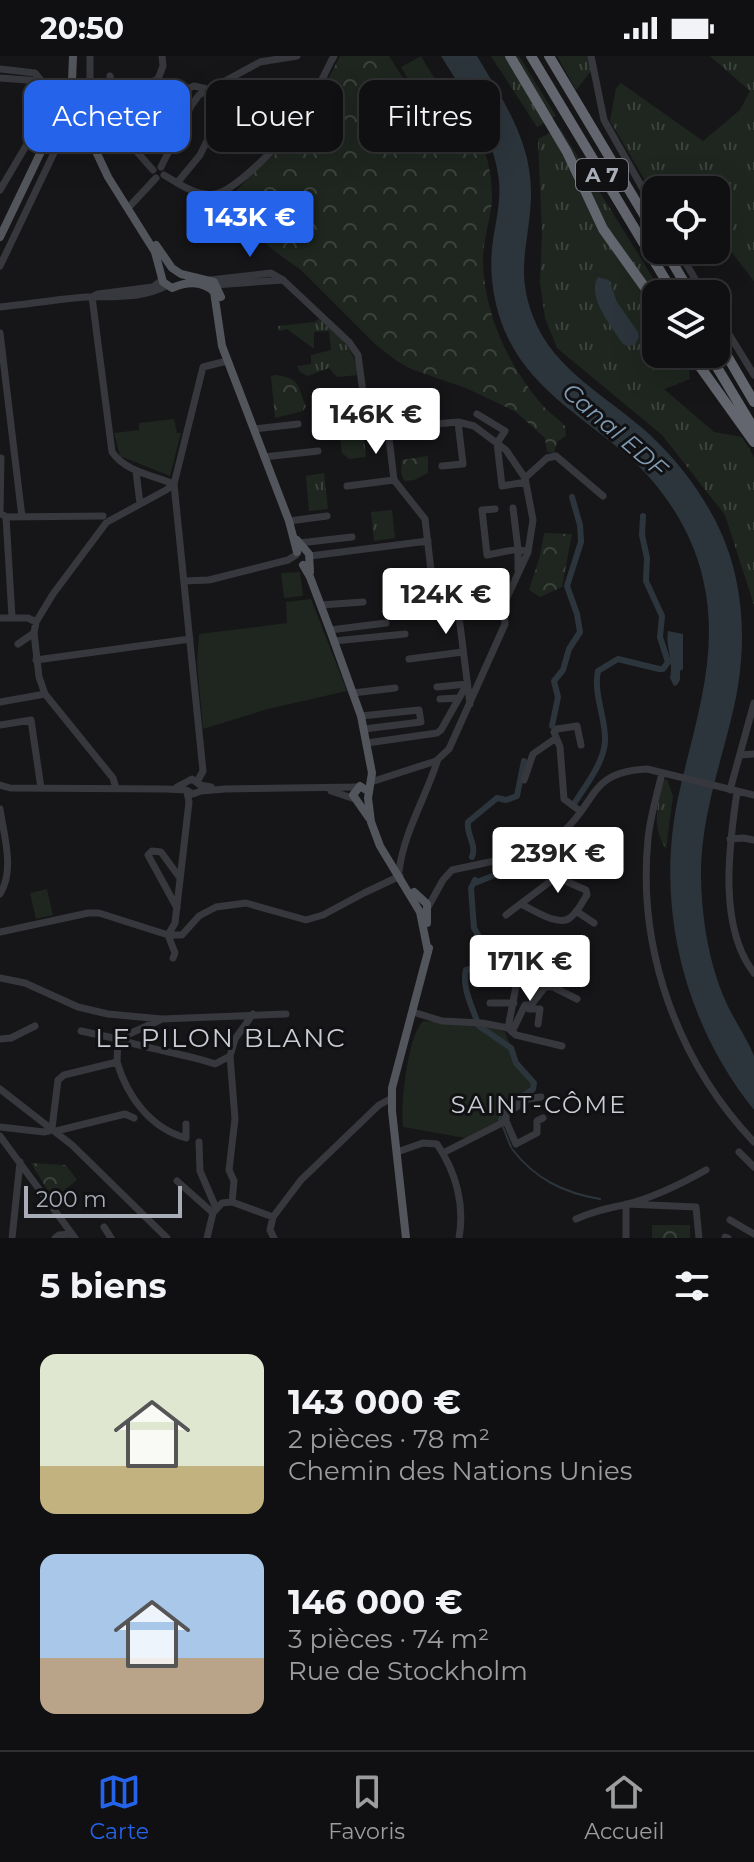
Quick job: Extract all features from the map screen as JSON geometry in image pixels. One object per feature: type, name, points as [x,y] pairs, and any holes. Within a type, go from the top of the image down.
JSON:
[{"type":"highway","points":[[510,56],[567,152],[603,229],[642,283]]},
{"type":"highway","name":"A 7","points":[[531,56],[666,280]]},
{"type":"highway","name":"A 7","points":[[549,56],[642,212]]},
{"type":"highway","points":[[730,361],[754,402]]},
{"type":"highway","points":[[701,368],[754,442]]},
{"type":"highway","points":[[717,368],[754,429]]},
{"type":"main road","points":[[63,80],[71,56]]},
{"type":"main road","points":[[71,56],[73,80]]},
{"type":"main road","points":[[0,237],[41,152]]},
{"type":"main road","points":[[96,152],[128,208],[180,279],[210,283]]},
{"type":"main road","points":[[154,246],[163,280],[172,288],[180,279]]},
{"type":"main road","points":[[163,280],[166,270],[172,268]]},
{"type":"main road","points":[[210,283],[216,296],[226,358],[361,716],[367,743],[371,822]]},
{"type":"main road","points":[[210,283],[223,316],[226,358]]},
{"type":"main road","points":[[370,783],[359,786],[354,792],[357,800],[371,822],[380,846],[422,906],[430,940],[392,1098],[406,1238]]},
{"type":"main road","points":[[359,786],[370,783]]},
{"type":"main road","points":[[357,800],[365,801],[370,783]]},
{"type":"street","points":[[90,56],[90,80]]},
{"type":"street","points":[[156,80],[163,66],[162,56]]},
{"type":"street","points":[[128,208],[159,172],[191,106],[207,89],[260,62],[297,56]]},
{"type":"street","points":[[321,80],[334,56]]},
{"type":"street","points":[[591,56],[604,120],[642,187]]},
{"type":"street","points":[[0,69],[35,73],[40,80]]},
{"type":"street","points":[[110,76],[111,80]]},
{"type":"street","points":[[0,78],[24,80]]},
{"type":"street","points":[[177,183],[206,143]]},
{"type":"street","points":[[0,190],[24,149]]},
{"type":"street","points":[[0,266],[54,152]]},
{"type":"street","points":[[138,152],[159,172],[191,190],[207,194],[228,189],[270,152]]},
{"type":"street","points":[[0,307],[152,292],[163,280]]},
{"type":"street","points":[[210,283],[283,280],[349,342],[358,355],[368,430],[458,422],[474,426],[506,450],[526,480],[533,520],[528,552],[504,604],[505,624],[449,749],[436,761],[386,775],[370,783]]},
{"type":"street","points":[[92,297],[112,452],[118,460],[136,471],[174,484]]},
{"type":"street","points":[[0,333],[22,517]]},
{"type":"street","points":[[730,336],[754,375]]},
{"type":"street","points":[[168,935],[175,923],[192,789],[201,764],[174,484],[203,367],[226,358]]},
{"type":"street","points":[[322,399],[363,394]]},
{"type":"street","points":[[477,414],[505,431],[497,443],[502,486],[526,480],[547,458],[556,456],[603,496]]},
{"type":"street","points":[[442,466],[463,464],[458,422]]},
{"type":"street","points":[[254,429],[298,424]]},
{"type":"street","points":[[388,429],[394,480],[425,519],[432,579],[454,577],[470,706]]},
{"type":"street","points":[[264,457],[318,451]]},
{"type":"street","points":[[15,456],[0,458],[0,513],[6,517],[92,518],[104,521]]},
{"type":"street","points":[[136,471],[140,504]]},
{"type":"street","points":[[347,486],[394,480]]},
{"type":"street","points":[[116,788],[113,778],[45,694],[36,660],[36,622],[104,521],[174,484]]},
{"type":"street","points":[[513,508],[518,572]]},
{"type":"street","points":[[495,509],[482,512],[487,555],[518,549],[528,552]]},
{"type":"street","points":[[289,521],[327,516]]},
{"type":"street","points":[[6,517],[12,617]]},
{"type":"street","points":[[184,581],[209,580],[352,537]]},
{"type":"street","points":[[300,554],[428,541]]},
{"type":"street","points":[[0,599],[11,599]]},
{"type":"street","points":[[321,605],[363,602]]},
{"type":"street","points":[[0,618],[28,618],[36,622]]},
{"type":"street","points":[[330,630],[386,623]]},
{"type":"street","points":[[18,644],[34,633]]},
{"type":"street","points":[[334,641],[405,634]]},
{"type":"street","points":[[36,660],[190,639]]},
{"type":"street","points":[[409,659],[463,652]]},
{"type":"street","points":[[367,743],[437,733],[468,686],[482,677]]},
{"type":"street","points":[[437,687],[468,686]]},
{"type":"street","points":[[353,693],[395,688]]},
{"type":"street","points":[[0,702],[45,694]]},
{"type":"street","points":[[440,699],[459,698]]},
{"type":"street","points":[[754,703],[740,755],[730,839],[731,914],[738,941],[754,973]]},
{"type":"street","points":[[361,716],[419,710],[421,722],[364,729]]},
{"type":"street","points":[[0,725],[31,720],[41,788]]},
{"type":"street","points":[[580,811],[564,799],[564,778],[554,732],[577,726],[581,745]]},
{"type":"street","points":[[524,780],[533,754],[556,738]]},
{"type":"street","points":[[740,755],[754,754]]},
{"type":"street","points":[[0,932],[99,913],[168,935],[182,935],[199,916],[224,904],[246,903],[306,920],[323,915],[398,871],[412,820],[437,762]]},
{"type":"street","points":[[422,906],[452,870],[532,853],[542,847],[565,830],[602,783],[616,774],[638,770],[662,773],[754,795]]},
{"type":"street","points":[[662,773],[648,840],[647,899],[652,946],[677,1026],[694,1059],[721,1106],[754,1142]]},
{"type":"street","points":[[0,789],[321,789],[359,786]]},
{"type":"street","points":[[321,789],[357,800]]},
{"type":"street","points":[[0,809],[8,866],[6,885],[0,894]]},
{"type":"street","points":[[730,839],[754,840]]},
{"type":"street","points":[[521,904],[565,921],[587,895],[586,890],[556,877],[542,847]]},
{"type":"street","points":[[177,908],[148,855],[152,851],[161,852],[180,878]]},
{"type":"street","points":[[506,915],[556,877]]},
{"type":"street","points":[[576,911],[594,923]]},
{"type":"street","points":[[175,923],[182,935]]},
{"type":"street","points":[[168,935],[175,953],[173,958]]},
{"type":"street","points":[[510,1030],[519,971]]},
{"type":"street","points":[[0,978],[25,983],[78,1007],[108,1014],[162,1019],[286,1014]]},
{"type":"street","points":[[510,1030],[525,1005],[531,1005],[545,987],[553,987],[577,999]]},
{"type":"street","points":[[490,1003],[514,1003]]},
{"type":"street","points":[[520,1015],[527,1010],[540,1009],[538,1024]]},
{"type":"street","points":[[413,1012],[442,1021],[482,1023],[562,1046]]},
{"type":"street","points":[[232,1202],[234,1181],[229,1170],[235,1119],[230,1056],[235,1039],[253,1014]]},
{"type":"street","points":[[118,1039],[162,1019]]},
{"type":"street","points":[[0,1039],[11,1038],[35,1026]]},
{"type":"street","points":[[81,1031],[215,1064],[230,1056]]},
{"type":"street","points":[[118,1039],[117,1062],[131,1096],[171,1134],[186,1138],[186,1124]]},
{"type":"street","points":[[54,1130],[58,1080],[64,1075],[117,1062]]},
{"type":"street","points":[[0,1089],[54,1130],[167,1238]]},
{"type":"street","points":[[537,1133],[516,1144],[506,1114],[520,1103],[541,1097]]},
{"type":"street","points":[[274,1238],[270,1230],[273,1217],[294,1189],[379,1105],[392,1098]]},
{"type":"street","points":[[0,1127],[44,1132],[125,1114],[134,1118]]},
{"type":"street","points":[[543,1118],[537,1121],[537,1133],[543,1141]]},
{"type":"street","points":[[443,1153],[506,1121]]},
{"type":"street","points":[[2,1142],[73,1236]]},
{"type":"street","points":[[199,1142],[200,1171],[215,1211]]},
{"type":"street","points":[[397,1152],[431,1142],[437,1144],[460,1195],[462,1224],[459,1238]]},
{"type":"street","points":[[739,1152],[754,1167]]},
{"type":"street","points":[[12,1238],[20,1162]]},
{"type":"street","points":[[626,1204],[680,1185],[706,1170]]},
{"type":"street","points":[[177,1181],[215,1211]]},
{"type":"street","points":[[207,1238],[215,1211],[222,1203],[232,1202],[273,1217]]},
{"type":"street","points":[[626,1204],[626,1238]]},
{"type":"street","points":[[576,1219],[603,1207],[626,1204],[696,1207],[699,1238]]},
{"type":"street","points":[[730,1220],[754,1234]]},
{"type":"street","points":[[104,1227],[111,1238]]},
{"type":"street","points":[[55,1238],[59,1235],[73,1236]]},
{"type":"green space","points":[[340,56],[389,56],[404,80],[359,80],[359,152],[485,152],[492,189],[483,261],[488,299],[499,336],[517,370],[542,405],[565,426],[566,436],[557,442],[554,453],[547,452],[545,438],[516,412],[397,361],[375,344],[301,270],[220,205],[278,152],[343,152],[343,80],[328,80]]},
{"type":"green space","points":[[421,56],[435,80],[409,80],[401,67]]},
{"type":"green space","points":[[491,56],[519,56],[556,116],[537,127]]},
{"type":"green space","points":[[557,56],[589,56],[591,71],[576,90]]},
{"type":"green space","points":[[710,56],[754,56],[754,281],[730,250],[730,176],[642,176],[610,121],[616,88],[621,83],[703,141],[740,110],[750,91]]},
{"type":"green space","points":[[560,128],[654,280],[642,280],[642,368],[689,368],[690,379],[664,389],[714,432],[742,437],[754,457],[754,605],[725,515],[662,435],[557,348],[545,318],[540,282],[542,233],[538,139]]},
{"type":"green space","points":[[319,319],[349,349],[358,375],[337,377],[329,368],[308,376],[300,372],[297,366],[311,364],[311,355],[331,350],[329,331],[314,332],[314,349],[287,329],[279,331],[278,326]]},
{"type":"green space","points":[[271,376],[290,378],[297,384],[306,406],[303,411],[275,418]]},
{"type":"green space","points":[[174,419],[177,433],[181,433],[170,476],[120,456],[114,433],[139,430],[139,423]]},
{"type":"green space","points":[[362,422],[366,457],[349,459],[342,453],[338,424]]},
{"type":"green space","points":[[428,456],[428,473],[404,481],[402,460]]},
{"type":"green space","points":[[324,473],[328,509],[309,511],[306,476]]},
{"type":"green space","points":[[392,510],[395,538],[374,541],[371,512]]},
{"type":"green space","points":[[544,533],[572,534],[562,587],[540,597],[529,590]]},
{"type":"green space","points":[[300,572],[303,596],[284,598],[281,573]]},
{"type":"green space","points":[[311,599],[347,691],[268,709],[203,729],[197,662],[199,634],[287,623],[286,602]]},
{"type":"green space","points":[[667,779],[673,796],[666,849],[658,832],[657,815],[663,780]]},
{"type":"green space","points":[[47,889],[53,915],[36,919],[30,893]]},
{"type":"green space","points":[[423,1021],[473,1024],[505,1032],[516,1052],[516,1059],[533,1081],[535,1092],[506,1109],[502,1121],[465,1138],[403,1127],[406,1071],[413,1040]]},
{"type":"green space","points":[[31,1163],[66,1165],[77,1180],[53,1199]]},
{"type":"green space","points":[[652,1225],[690,1225],[690,1238],[652,1238]]},
{"type":"water","name":"Canal EDF","points":[[441,56],[477,56],[491,80],[455,80]]},
{"type":"water","name":"Canal EDF","points":[[500,95],[521,139],[530,176],[524,271],[528,302],[534,319],[543,337],[569,368],[648,433],[676,462],[714,518],[732,563],[741,611],[741,659],[734,707],[704,834],[701,878],[705,926],[715,972],[726,1002],[754,1056],[754,1110],[709,1040],[693,1002],[673,922],[670,880],[672,839],[707,662],[708,607],[703,579],[684,528],[654,483],[629,457],[547,390],[509,340],[499,316],[492,279],[499,196],[492,152],[500,152]]},
{"type":"water","points":[[598,277],[609,280],[617,302],[638,332],[635,345],[623,344],[602,312],[595,294]]},
{"type":"water","points":[[668,631],[683,634],[683,669],[680,680],[674,686],[670,678]]},
{"type":"waterway","points":[[552,726],[558,697],[554,681],[563,670],[569,649],[580,632],[567,586],[581,542],[572,497]]},
{"type":"waterway","points":[[574,804],[604,749],[598,671],[618,659],[659,669],[663,669],[668,662],[660,637],[662,616],[646,581],[643,516]]},
{"type":"waterway","points":[[472,857],[468,822],[497,798],[506,800],[517,796],[524,761]]},
{"type":"waterway","points":[[475,883],[519,861]]},
{"type":"waterway","points":[[475,880],[471,888],[474,928],[488,952],[483,966],[466,970],[465,976],[477,1021]]},
{"type":"waterway","points":[[479,1026],[511,1048],[516,1063],[534,1083],[533,1089],[503,1110],[501,1121]]},
{"type":"waterway","points":[[503,1127],[511,1147]]},
{"type":"waterway","points":[[512,1149],[530,1169],[551,1183],[600,1199]]},
{"type":"district","name":"LE PILON BLANC","points":[[221,1038]]},
{"type":"district","name":"SAINT-CÔME","points":[[539,1104]]}]
